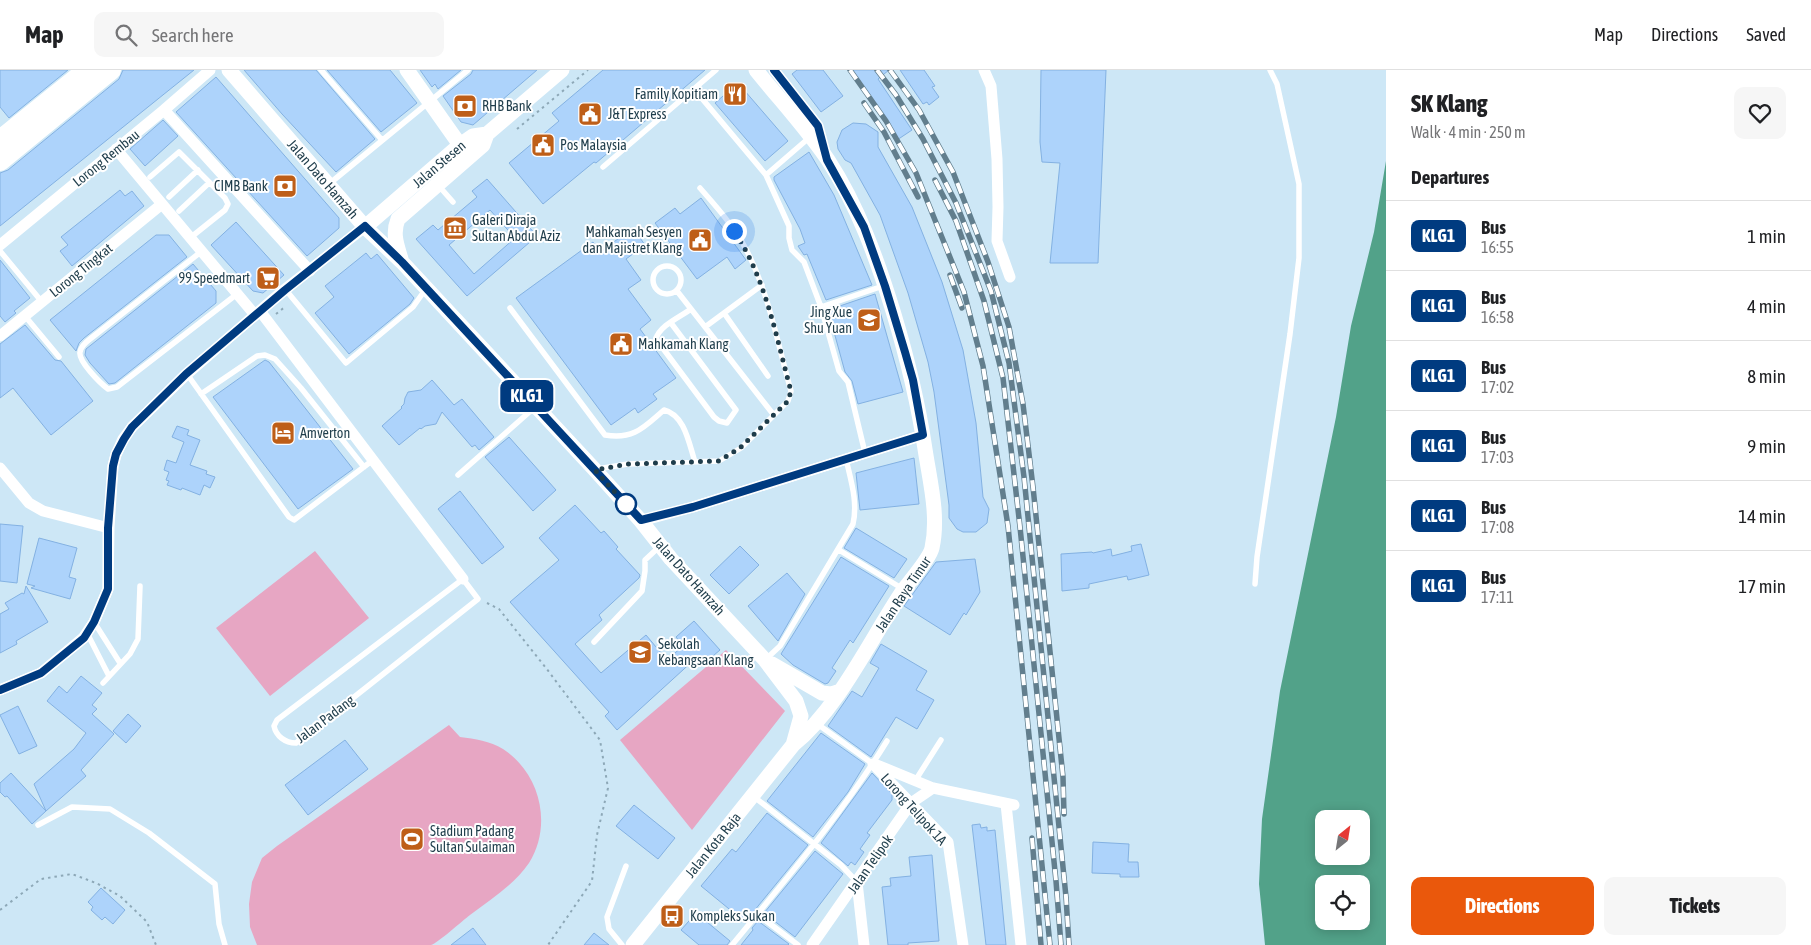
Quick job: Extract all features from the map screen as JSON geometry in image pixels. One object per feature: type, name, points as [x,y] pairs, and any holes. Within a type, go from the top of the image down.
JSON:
[{"type":"highway","points":[[3,131],[87,70]]},
{"type":"highway","points":[[0,161],[111,70]]},
{"type":"main road","name":"Jalan Dato Hamzah","points":[[230,70],[365,226],[402,262],[536,406],[641,520],[660,546],[766,660]]},
{"type":"main road","points":[[406,70],[460,145]]},
{"type":"main road","name":"Jalan Raya Timur","points":[[756,70],[810,136],[827,160],[864,227],[885,286],[913,380],[936,521],[932,551],[904,590],[840,691],[809,732],[793,745]]},
{"type":"main road","name":"Jalan Stesen","points":[[365,226],[460,145],[473,136],[487,134],[554,73]]},
{"type":"main road","points":[[402,262],[395,238],[395,227],[398,219],[483,145],[487,134]]},
{"type":"main road","points":[[766,660],[822,693],[831,694],[840,691]]},
{"type":"main road","points":[[766,660],[796,701],[801,716],[793,745]]},
{"type":"main road","name":"Jalan Kota Raja","points":[[633,945],[793,745]]},
{"type":"street","name":"Lorong Rembau","points":[[0,245],[210,70]]},
{"type":"street","points":[[984,70],[990,86],[996,159],[997,241],[1010,277]]},
{"type":"street","points":[[164,110],[310,271]]},
{"type":"street","points":[[116,149],[166,200],[190,238],[237,294],[267,321],[368,464],[463,579]]},
{"type":"street","name":"Lorong Tingkat","points":[[0,336],[166,200]]},
{"type":"street","points":[[0,690],[41,673],[87,633],[94,622],[108,589],[108,528],[113,466],[116,454],[132,427],[186,374],[257,313],[365,226]]},
{"type":"street","points":[[641,520],[693,507],[923,435]]},
{"type":"street","points":[[0,468],[29,503],[43,511],[108,528]]},
{"type":"street","points":[[873,764],[933,788],[1010,805],[1021,945]]},
{"type":"street","name":"Lorong Telipok 1A","points":[[873,764],[948,842],[964,945]]},
{"type":"street","name":"Jalan Telipok","points":[[812,945],[911,803],[933,788]]},
{"type":"street","points":[[857,882],[864,945]]},
{"type":"lane","points":[[321,70],[382,140]]},
{"type":"lane","points":[[328,184],[468,70]]},
{"type":"lane","points":[[603,167],[716,70]]},
{"type":"lane","points":[[774,70],[818,126],[827,160]]},
{"type":"lane","points":[[1255,584],[1257,557],[1290,334],[1299,258],[1299,184],[1277,84],[1270,70]]},
{"type":"lane","points":[[694,89],[766,175],[788,226],[792,250],[804,262],[821,307],[839,371],[848,382],[865,452]]},
{"type":"lane","points":[[766,175],[810,136]]},
{"type":"lane","points":[[150,178],[179,152],[225,198],[228,204],[225,210],[190,238]]},
{"type":"lane","points":[[166,200],[198,170]]},
{"type":"lane","points":[[179,212],[209,183]]},
{"type":"lane","points":[[438,185],[453,202]]},
{"type":"lane","points":[[595,470],[628,464],[719,461],[740,448],[788,401],[791,391],[762,285],[742,243],[726,219],[700,188]]},
{"type":"lane","points":[[0,251],[42,302]]},
{"type":"lane","points":[[202,251],[83,345],[80,353],[81,359],[86,366],[101,384],[108,389],[117,387],[237,294]]},
{"type":"lane","points":[[667,266],[679,273],[681,282],[677,291],[673,294],[664,294],[656,290],[653,277],[658,269],[667,266]]},
{"type":"lane","points":[[705,327],[762,285]]},
{"type":"lane","points":[[821,307],[885,286]]},
{"type":"lane","points":[[285,290],[346,362],[413,307],[426,288]]},
{"type":"lane","points":[[677,291],[773,414]]},
{"type":"lane","points":[[510,308],[605,435],[629,436],[645,426],[664,410],[673,412],[683,426],[696,462]]},
{"type":"lane","points":[[671,323],[736,410],[727,422],[719,421],[714,417],[656,339],[658,334],[671,323],[691,309]]},
{"type":"lane","points":[[724,313],[768,376]]},
{"type":"lane","points":[[25,316],[59,357]]},
{"type":"lane","points":[[186,374],[289,517],[294,520],[368,464],[272,357],[265,355],[257,356],[202,394]]},
{"type":"lane","points":[[458,475],[536,406]]},
{"type":"lane","points":[[766,660],[780,646],[853,524],[856,512],[855,500],[846,459]]},
{"type":"lane","points":[[594,642],[642,591],[645,560],[660,546]]},
{"type":"lane","points":[[839,550],[904,590]]},
{"type":"lane","points":[[463,579],[478,599]]},
{"type":"lane","name":"Jalan Padang","points":[[463,579],[276,720],[274,726],[278,736],[289,742],[296,743],[478,599]]},
{"type":"lane","points":[[103,683],[130,654],[138,639],[140,586]]},
{"type":"lane","points":[[94,622],[120,663]]},
{"type":"lane","points":[[87,633],[109,676]]},
{"type":"lane","points":[[816,723],[873,764]]},
{"type":"lane","points":[[915,780],[941,740]]},
{"type":"lane","points":[[732,945],[814,844],[888,741]]},
{"type":"lane","points":[[753,795],[841,865],[857,882]]},
{"type":"lane","points":[[38,825],[72,807],[110,809],[149,833],[215,884],[219,924],[225,945]]},
{"type":"lane","points":[[622,945],[609,929],[607,917],[626,866]]},
{"type":"lane","points":[[758,914],[798,945]]},
{"type":"path","points":[[517,129],[588,70]]},
{"type":"path","points":[[267,321],[294,300]]},
{"type":"path","points":[[478,599],[499,609],[600,740],[608,788],[597,835],[592,881],[548,945]]},
{"type":"path","points":[[0,910],[41,879],[72,874],[96,883],[120,896],[146,922],[156,945]]},
{"type":"shaded area","points":[[1386,161],[1386,945],[1265,945],[1259,884],[1262,819],[1280,691],[1336,417],[1351,326],[1374,232]]},
{"type":"shaded area","points":[[315,551],[369,618],[270,696],[216,628]]},
{"type":"shaded area","points":[[726,650],[785,711],[692,830],[620,740]]},
{"type":"shaded area","name":"Stadium Padang Sultan Sulaiman","points":[[449,725],[460,737],[488,742],[503,749],[516,759],[534,786],[539,801],[540,833],[536,848],[523,871],[502,891],[431,945],[257,945],[250,927],[249,904],[252,882],[262,858]]},
{"type":"building","points":[[0,70],[68,70],[9,118],[0,107]]},
{"type":"building","points":[[123,70],[194,70],[0,226],[0,173],[8,170],[119,79]]},
{"type":"building","points":[[244,70],[316,70],[375,139],[336,172]]},
{"type":"building","points":[[327,70],[390,70],[417,103],[381,132]]},
{"type":"building","points":[[420,70],[461,70],[438,89],[435,84],[432,87]]},
{"type":"building","points":[[473,70],[537,70],[473,125],[461,122],[443,96],[471,74]]},
{"type":"building","points":[[603,70],[705,70],[596,163],[594,162],[543,204],[509,163],[559,121],[552,113]]},
{"type":"building","points":[[797,70],[823,70],[843,96],[821,112],[792,74]]},
{"type":"building","points":[[849,70],[889,70],[878,79],[912,130],[897,140],[864,89]]},
{"type":"building","points":[[900,70],[924,70],[935,86],[932,87],[939,97],[929,105],[927,102],[923,104]]},
{"type":"building","points":[[1041,70],[1106,70],[1098,263],[1050,263],[1060,163],[1042,162],[1040,142]]},
{"type":"building","points":[[216,77],[339,218],[339,228],[307,256],[176,112]]},
{"type":"building","points":[[738,83],[788,141],[765,161],[715,103]]},
{"type":"building","points":[[163,120],[178,136],[145,166],[130,149]]},
{"type":"building","points":[[853,123],[866,124],[878,132],[878,147],[912,207],[942,282],[963,350],[976,423],[983,497],[989,509],[987,523],[976,532],[963,532],[957,529],[949,518],[949,505],[934,392],[928,362],[908,293],[880,215],[851,163],[845,160],[838,149],[837,142],[842,130]]},
{"type":"building","points":[[809,152],[834,195],[872,285],[826,300],[807,254],[804,255],[798,246],[805,243],[800,229],[774,180],[774,177]]},
{"type":"building","name":"Galeri Diraja Sultan Abdul Aziz","points":[[487,179],[537,236],[467,296],[416,239],[433,225],[438,230],[477,197],[472,191]],"holes":[[[490,210],[515,238],[474,274],[449,245]]]},
{"type":"building","points":[[120,190],[125,196],[132,191],[144,206],[72,266],[60,251],[68,245],[61,237]]},
{"type":"building","name":"Mahkamah Sesyen dan Majistret Klang","points":[[701,198],[746,260],[735,269],[727,257],[697,279],[655,223],[675,208],[680,214]]},
{"type":"building","points":[[236,222],[284,275],[263,293],[253,291],[211,245]]},
{"type":"building","points":[[633,228],[645,245],[626,259],[641,280],[628,289],[651,320],[640,329],[676,378],[653,394],[657,399],[638,413],[635,408],[611,425],[516,298],[593,242],[600,252]]},
{"type":"building","points":[[156,235],[169,235],[187,257],[84,338],[79,343],[76,351],[50,320]]},
{"type":"building","points":[[366,253],[371,259],[377,254],[414,298],[410,304],[349,354],[315,313],[334,297],[325,286]]},
{"type":"building","points":[[0,260],[30,298],[14,311],[16,313],[5,322],[0,316]]},
{"type":"building","points":[[193,264],[216,291],[216,303],[115,383],[109,384],[90,363],[85,355],[86,349]]},
{"type":"building","points":[[875,294],[903,392],[858,404],[852,381],[845,372],[828,310]]},
{"type":"building","points":[[25,325],[55,360],[61,361],[93,401],[51,435],[13,388],[0,398],[0,344]]},
{"type":"building","name":"Amverton","points":[[265,360],[269,362],[353,469],[298,509],[213,397]]},
{"type":"building","points":[[432,380],[454,405],[462,399],[494,437],[479,450],[475,445],[472,447],[442,412],[436,424],[420,428],[399,445],[382,426],[402,408],[408,392],[421,390]]},
{"type":"building","points":[[177,426],[189,430],[187,435],[200,440],[190,465],[207,471],[206,474],[215,477],[210,488],[204,485],[200,495],[167,485],[169,481],[166,480],[169,472],[164,470],[167,460],[176,463],[184,442],[172,437]]},
{"type":"building","points":[[509,437],[556,490],[533,511],[485,457]]},
{"type":"building","points":[[914,458],[919,504],[860,510],[856,473]]},
{"type":"building","points":[[460,491],[504,547],[482,564],[438,509]]},
{"type":"building","points":[[575,505],[601,533],[604,531],[618,547],[616,549],[640,575],[599,615],[602,620],[575,644],[601,673],[646,635],[667,660],[683,646],[676,637],[694,621],[720,650],[701,666],[695,659],[617,730],[605,716],[609,712],[510,602],[559,560],[539,538]]},
{"type":"building","points":[[0,524],[23,526],[17,583],[0,581]]},
{"type":"building","points":[[856,528],[907,559],[894,578],[844,548]]},
{"type":"building","points":[[39,538],[77,548],[69,577],[76,579],[70,599],[31,588],[35,586],[27,584]]},
{"type":"building","points":[[1141,544],[1149,575],[1128,580],[1127,576],[1089,584],[1089,588],[1062,591],[1061,554],[1093,553],[1111,549],[1112,556],[1132,551],[1131,546]]},
{"type":"building","points":[[740,546],[759,565],[729,594],[710,575]]},
{"type":"building","points":[[841,557],[889,586],[853,643],[850,640],[832,668],[836,671],[828,683],[825,684],[793,665],[781,654]]},
{"type":"building","points":[[975,559],[980,592],[966,615],[964,613],[950,635],[904,606],[936,562]]},
{"type":"building","points":[[787,573],[805,594],[778,641],[748,606]]},
{"type":"building","points":[[26,586],[48,622],[16,641],[17,644],[0,653],[0,614],[9,609],[5,603],[22,593],[24,594]]},
{"type":"building","points":[[881,644],[927,671],[916,690],[934,700],[917,729],[896,717],[871,757],[828,726],[852,691],[862,697],[879,668],[870,663]]},
{"type":"building","points":[[81,676],[102,693],[92,705],[97,709],[92,714],[114,734],[81,770],[86,776],[46,811],[34,784],[74,749],[86,733],[47,701],[59,686],[67,693]]},
{"type":"building","points":[[18,706],[37,746],[19,754],[0,715]]},
{"type":"building","points":[[128,714],[141,726],[126,743],[113,731]]},
{"type":"building","points":[[821,733],[865,764],[848,792],[813,837],[767,801]]},
{"type":"building","points":[[345,740],[368,769],[308,815],[285,785]]},
{"type":"building","points":[[11,773],[46,811],[32,824],[7,796],[5,797],[0,792],[0,783]]},
{"type":"building","points":[[872,773],[892,794],[892,800],[867,833],[870,835],[860,849],[864,852],[855,865],[851,862],[848,866],[821,843]]},
{"type":"building","points":[[634,805],[675,838],[658,859],[616,826]]},
{"type":"building","points":[[767,813],[808,845],[745,922],[701,886],[732,849],[736,852]]},
{"type":"building","points":[[980,824],[981,828],[987,827],[987,831],[995,830],[1006,945],[986,945],[972,825]]},
{"type":"building","points":[[1093,842],[1129,844],[1128,862],[1138,862],[1139,877],[1120,877],[1120,874],[1092,873]]},
{"type":"building","points":[[815,851],[843,874],[795,937],[764,913]]},
{"type":"building","points":[[932,855],[939,941],[908,943],[908,945],[888,945],[882,887],[891,886],[890,878],[911,876],[909,857]]},
{"type":"building","points":[[101,888],[125,910],[113,924],[105,917],[102,920],[91,910],[93,907],[88,902]]},
{"type":"building","points":[[696,913],[730,941],[727,945],[699,945],[681,930]]},
{"type":"building","points":[[758,921],[789,944],[741,945]]},
{"type":"building","points":[[473,928],[486,945],[451,945]]},
{"type":"building","points":[[594,933],[609,945],[584,945]]},
{"type":"railway","points":[[850,70],[886,121],[916,173],[964,292],[983,366],[1008,526],[1050,945]]},
{"type":"railway","points":[[877,70],[896,95],[923,139],[956,203],[991,291],[1009,363],[1024,477],[1066,897],[1069,945]]},
{"type":"railway","points":[[890,70],[919,110],[953,172],[988,262],[1009,327],[1023,404],[1033,487],[1063,777],[1064,814]]},
{"type":"railway","points":[[864,103],[884,132],[918,197]]},
{"type":"railway","points":[[935,180],[956,221],[984,301],[1003,378],[1020,527],[1061,945]]},
{"type":"railway","points":[[950,275],[962,308]]},
{"type":"railway","points":[[1032,838],[1041,945]]},
{"type":"bus line","name":"KLG1","points":[[0,690],[41,673],[84,638],[94,622],[108,589],[108,528],[113,466],[116,454],[132,427],[186,374],[285,290],[365,226],[402,262],[641,520],[693,507],[923,435],[913,380],[885,286],[864,227],[827,160],[818,126],[774,70]]},
{"type":"place","name":"Family Kopitiam","points":[[735,94]]},
{"type":"place","name":"RHB Bank","points":[[465,106]]},
{"type":"place","name":"J&T Express","points":[[590,114]]},
{"type":"place","name":"Pos Malaysia","points":[[543,145]]},
{"type":"place","name":"CIMB Bank","points":[[285,186]]},
{"type":"place","name":"Galeri Diraja Sultan Abdul Aziz","points":[[455,228]]},
{"type":"place","name":"Mahkamah Sesyen dan Majistret Klang","points":[[700,240]]},
{"type":"place","name":"99 Speedmart","points":[[268,278]]},
{"type":"place","name":"Jing Xue Shu Yuan","points":[[869,320]]},
{"type":"place","name":"Mahkamah Klang","points":[[621,344]]},
{"type":"place","name":"Amverton","points":[[283,433]]},
{"type":"place","name":"Sekolah Kebangsaan Klang","points":[[640,652]]},
{"type":"place","name":"Stadium Padang Sultan Sulaiman","points":[[412,839]]},
{"type":"place","name":"Kompleks Sukan","points":[[672,916]]},
{"type":"route","points":[[626,504],[629,508],[595,470],[628,464],[719,461],[740,448],[788,401],[791,391],[762,285],[742,243],[734,231]]}]
